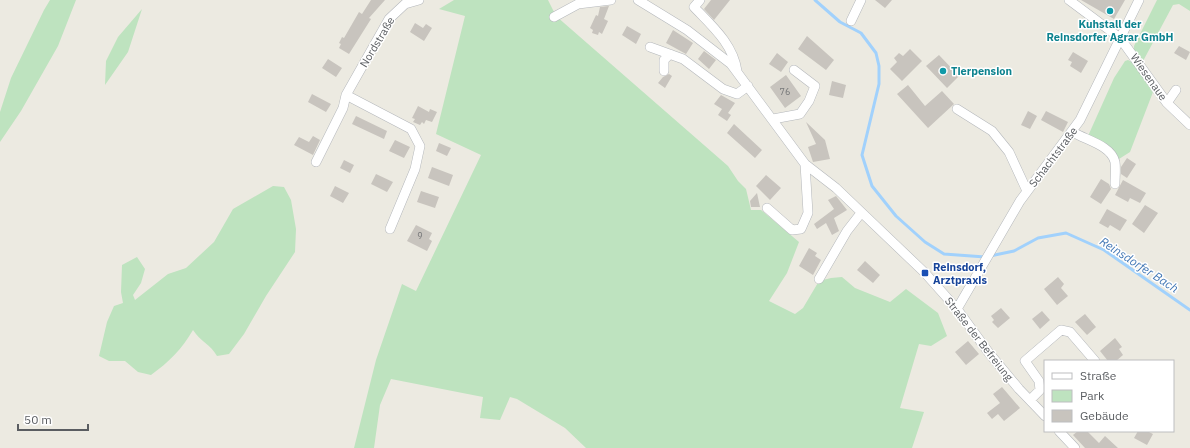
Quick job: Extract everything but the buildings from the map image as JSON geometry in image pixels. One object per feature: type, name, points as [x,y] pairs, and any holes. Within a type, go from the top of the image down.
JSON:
[{"type":"street","name":"Nordstraße","points":[[316,162],[343,108],[346,95],[389,19],[405,4],[419,0]]},
{"type":"street","points":[[554,17],[578,4],[611,0]]},
{"type":"street","points":[[700,0],[694,7],[724,40],[735,60],[737,72]]},
{"type":"street","points":[[851,21],[860,0]]},
{"type":"street","name":"Wiesenaue","points":[[1069,0],[1120,38],[1167,103],[1190,125]]},
{"type":"street","name":"Schachtstraße","points":[[957,309],[1027,191],[1080,120],[1139,0]]},
{"type":"street","name":"Straße der Befreiung","points":[[641,1],[687,30],[731,64],[773,119],[804,164],[836,188],[910,259],[957,309],[989,353],[1044,415]]},
{"type":"street","points":[[650,47],[683,59],[723,89],[737,94],[748,86]]},
{"type":"street","points":[[664,71],[664,60],[670,54]]},
{"type":"street","points":[[773,119],[800,114],[809,101],[815,86],[794,70]]},
{"type":"street","points":[[1167,103],[1176,90]]},
{"type":"street","points":[[346,95],[411,129],[420,146],[415,169],[390,229]]},
{"type":"street","points":[[957,109],[992,131],[1009,152],[1027,191]]},
{"type":"street","points":[[1072,132],[1107,150],[1113,157],[1115,163],[1115,184]]},
{"type":"street","points":[[767,208],[792,230],[801,229],[808,213],[804,164]]},
{"type":"street","points":[[819,279],[847,231],[861,213]]},
{"type":"street","points":[[1030,400],[1040,390],[1039,381],[1025,361],[1061,330],[1070,332],[1094,360]]},
{"type":"street","points":[[1060,432],[1075,448]]},
{"type":"green space","points":[[50,0],[76,0],[58,46],[21,111],[0,142],[0,112],[11,78]]},
{"type":"green space","points":[[454,0],[548,0],[556,16],[728,166],[738,181],[746,189],[751,210],[761,210],[799,242],[787,273],[769,301],[795,314],[803,308],[819,281],[842,277],[855,288],[890,302],[906,289],[938,313],[947,336],[931,346],[919,344],[900,408],[924,412],[912,448],[586,448],[565,428],[517,399],[510,397],[500,420],[480,418],[483,397],[391,379],[380,405],[374,448],[354,448],[376,360],[402,284],[416,291],[481,155],[436,134],[465,16],[439,9]]},
{"type":"green space","points":[[1157,0],[1190,0],[1190,11],[1179,4],[1173,5],[1142,63],[1134,52],[1134,46]]},
{"type":"green space","points":[[142,9],[128,52],[105,85],[106,61],[118,37]]},
{"type":"green space","points":[[1128,60],[1132,62],[1153,92],[1130,152],[1119,159],[1117,155],[1088,136],[1114,78],[1125,61]]},
{"type":"green space","points":[[273,186],[284,187],[291,200],[296,229],[295,252],[266,296],[244,334],[229,354],[217,356],[193,330],[175,355],[151,375],[138,372],[125,361],[109,361],[99,356],[107,322],[114,306],[123,303],[121,292],[122,265],[137,257],[145,269],[141,283],[133,295],[135,300],[168,274],[186,268],[214,242],[233,209]]},
{"type":"waterway","name":"Reinsdorfer Bach","points":[[815,0],[840,22],[861,33],[876,53],[879,66],[879,84],[862,155],[872,186],[896,216],[925,242],[944,254],[985,257]]},
{"type":"waterway","name":"Reinsdorfer Bach","points":[[990,256],[1014,251],[1038,238],[1066,233],[1104,250],[1190,310]]},
{"type":"place","name":"Kuhstall der Reinsdorfer Agrar GmbH","points":[[1110,11]]},
{"type":"place","name":"Tierpension","points":[[943,71]]},
{"type":"place","name":"Reinsdorf, Arztpraxis","points":[[925,273]]}]
